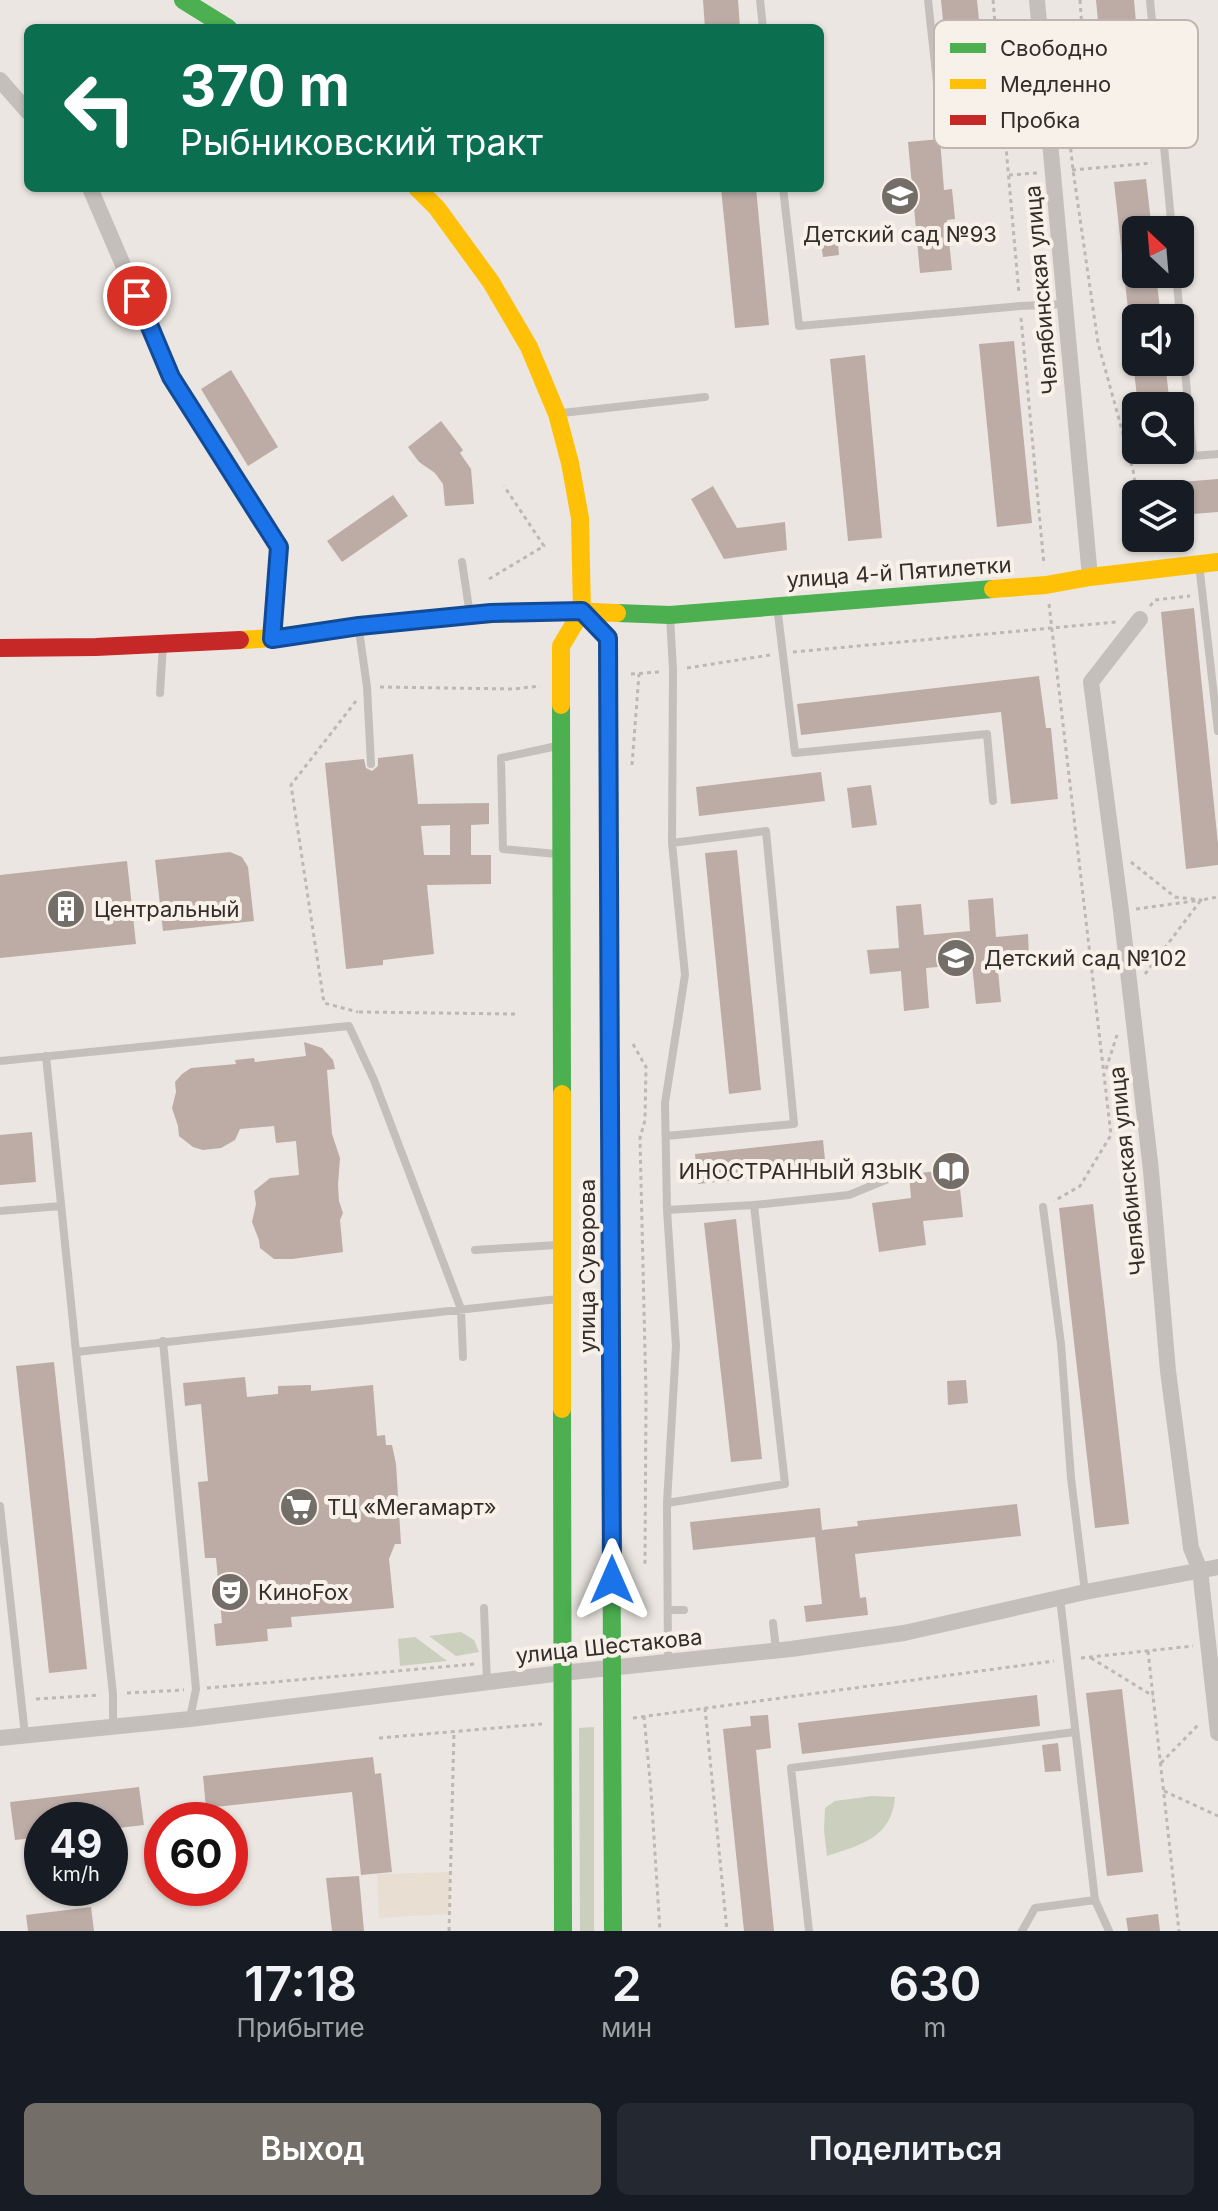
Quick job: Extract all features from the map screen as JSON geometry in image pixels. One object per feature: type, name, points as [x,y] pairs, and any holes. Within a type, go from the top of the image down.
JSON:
[{"type":"main road","points":[[183,0],[222,24]]},
{"type":"main road","points":[[421,192],[437,208],[491,282],[529,347],[557,414],[580,518],[582,611]]},
{"type":"main road","name":"улица 4-й Пятилетки","points":[[0,648],[272,639],[359,626],[470,616],[582,611],[670,615],[1046,585],[1218,562]]},
{"type":"main road","name":"улица Суворова","points":[[563,1931],[561,646],[582,611],[608,638],[613,1931]]},
{"type":"street","name":"Челябинская улица","points":[[1037,0],[1039,20]]},
{"type":"street","points":[[0,80],[24,107]]},
{"type":"street","name":"Челябинская улица","points":[[1050,148],[1090,577]]},
{"type":"street","points":[[92,192],[171,377],[279,547],[272,639]]},
{"type":"street","name":"Челябинская улица","points":[[1140,619],[1091,682],[1151,1171],[1168,1371],[1191,1548],[1200,1570],[1218,1733]]},
{"type":"street","name":"улица Шестакова","points":[[0,1738],[776,1651],[904,1633],[1060,1597],[1218,1567]]},
{"type":"lane","points":[[760,0],[763,24]]},
{"type":"lane","points":[[928,0],[934,55]]},
{"type":"lane","points":[[1150,0],[1152,20]]},
{"type":"lane","points":[[1164,148],[1171,216]]},
{"type":"lane","points":[[783,192],[799,326],[1066,304]]},
{"type":"lane","points":[[1177,288],[1193,456],[1218,454]]},
{"type":"lane","points":[[557,414],[705,397]]},
{"type":"lane","points":[[462,562],[470,616]]},
{"type":"lane","points":[[1199,564],[1215,668],[1218,731]]},
{"type":"lane","points":[[777,606],[795,753],[987,734],[993,801]]},
{"type":"lane","points":[[668,1662],[667,1503],[676,1346],[667,1210],[665,1103],[685,975],[672,843],[673,670],[670,615]]},
{"type":"lane","points":[[359,626],[367,687],[371,764]]},
{"type":"lane","points":[[160,693],[163,644]]},
{"type":"lane","points":[[562,745],[501,758],[503,849],[562,854]]},
{"type":"lane","points":[[666,1136],[794,1124],[766,831],[672,843]]},
{"type":"lane","points":[[0,1061],[349,1026],[374,1080],[461,1309],[463,1357]]},
{"type":"lane","points":[[46,1056],[113,1694],[113,1727]]},
{"type":"lane","points":[[667,1210],[849,1195],[888,1179]]},
{"type":"lane","points":[[667,1503],[785,1484],[754,1205]]},
{"type":"lane","points":[[0,1211],[61,1206]]},
{"type":"lane","points":[[1043,1207],[1061,1344],[1071,1478],[1085,1592]]},
{"type":"lane","points":[[475,1250],[561,1245]]},
{"type":"lane","points":[[76,1352],[562,1298]]},
{"type":"lane","points":[[163,1341],[196,1689],[190,1719]]},
{"type":"lane","points":[[0,1506],[25,1735]]},
{"type":"lane","points":[[1060,1597],[1095,1900],[1109,1931]]},
{"type":"lane","points":[[484,1608],[487,1682]]},
{"type":"lane","points":[[668,1610],[684,1610]]},
{"type":"lane","points":[[773,1623],[776,1651]]},
{"type":"lane","points":[[809,1931],[791,1768],[1075,1732]]},
{"type":"lane","points":[[1022,1931],[1035,1908],[1095,1900]]},
{"type":"path","points":[[993,0],[995,20]]},
{"type":"path","points":[[1080,0],[1081,20]]},
{"type":"path","points":[[1007,148],[1046,585],[1111,1135],[1080,1186],[1043,1207]]},
{"type":"path","points":[[1071,148],[1098,343],[1135,480]]},
{"type":"path","points":[[1009,175],[1165,162]]},
{"type":"path","points":[[489,579],[544,546],[504,486]]},
{"type":"path","points":[[367,687],[291,785],[324,1003],[358,1012],[515,1014]]},
{"type":"path","points":[[1112,847],[1175,897],[1201,900]]},
{"type":"path","points":[[1121,911],[1218,897]]},
{"type":"path","points":[[1130,994],[1201,900]]},
{"type":"path","points":[[349,1026],[358,1012]]},
{"type":"path","points":[[1104,1073],[1117,1033]]},
{"type":"path","points":[[632,1044],[646,1067],[645,1120],[640,1138],[646,1395],[645,1564]]},
{"type":"path","points":[[612,1720],[1067,1659],[1209,1645]]},
{"type":"path","points":[[1148,1651],[1179,1931]]},
{"type":"path","points":[[1088,1657],[1153,1696]]},
{"type":"path","points":[[21,1701],[486,1663]]},
{"type":"path","points":[[705,1708],[727,1931]]},
{"type":"path","points":[[1161,1763],[1215,1708]]},
{"type":"path","points":[[644,1716],[660,1931]]},
{"type":"path","points":[[379,1738],[562,1722]]},
{"type":"path","points":[[449,1931],[454,1731]]},
{"type":"path","points":[[1164,1791],[1218,1816]]},
{"type":"green space","points":[[461,1632],[474,1640],[479,1652],[456,1656],[429,1636]]},
{"type":"green space","points":[[415,1637],[447,1661],[400,1666],[398,1639]]},
{"type":"green space","points":[[594,1727],[594,1931],[580,1931],[579,1728]]},
{"type":"green space","points":[[872,1796],[895,1797],[888,1822],[872,1838],[827,1856],[825,1808],[835,1801]]},
{"type":"shaded area","points":[[450,1872],[449,1914],[379,1918],[377,1874]]},
{"type":"building","points":[[703,0],[738,0],[740,24],[705,24]]},
{"type":"building","points":[[941,0],[977,0],[979,20],[943,20]]},
{"type":"building","points":[[1096,0],[1134,0],[1136,20],[1098,20]]},
{"type":"building","points":[[934,140],[934,148],[941,148],[944,190],[952,189],[955,219],[947,220],[952,270],[920,273],[908,142]]},
{"type":"building","points":[[1146,179],[1150,216],[1122,216],[1122,255],[1114,182]]},
{"type":"building","points":[[721,192],[756,192],[769,325],[735,328]]},
{"type":"building","points":[[837,233],[839,255],[823,257],[820,235]]},
{"type":"building","points":[[1126,288],[1158,288],[1159,304],[1127,304]]},
{"type":"building","points":[[1014,341],[1032,523],[997,527],[979,344]]},
{"type":"building","points":[[865,355],[882,538],[848,541],[830,359]]},
{"type":"building","points":[[231,370],[278,447],[248,466],[201,389]]},
{"type":"building","points":[[1135,376],[1167,376],[1168,392],[1136,392]]},
{"type":"building","points":[[441,421],[463,450],[460,453],[471,469],[474,504],[445,506],[443,484],[408,447]]},
{"type":"building","points":[[1218,479],[1218,512],[1194,514],[1194,481]]},
{"type":"building","points":[[713,486],[737,528],[785,522],[787,550],[724,559],[691,499]]},
{"type":"building","points":[[393,495],[408,516],[342,562],[327,541]]},
{"type":"building","points":[[1194,608],[1218,865],[1186,869],[1161,612]]},
{"type":"building","points":[[1039,676],[1046,728],[1051,728],[1058,799],[1011,804],[1001,712],[801,735],[797,704]]},
{"type":"building","points":[[413,754],[418,804],[489,803],[489,824],[471,825],[471,855],[491,855],[491,884],[427,885],[434,954],[383,960],[383,965],[346,969],[325,763],[364,759],[366,768],[372,771],[378,766],[378,758]],"holes":[[[450,825],[450,855],[424,855],[421,826]]]},
{"type":"building","points":[[821,772],[825,801],[699,816],[696,787]]},
{"type":"building","points":[[871,785],[877,825],[852,828],[847,788]]},
{"type":"building","points":[[737,850],[761,1090],[729,1094],[705,853]]},
{"type":"building","name":"Центральный","points":[[230,852],[242,857],[248,867],[254,921],[163,931],[155,860]]},
{"type":"building","name":"Центральный","points":[[127,861],[136,944],[0,958],[0,875]]},
{"type":"building","points":[[993,898],[996,937],[1028,934],[1029,958],[997,960],[1001,1002],[976,1004],[972,964],[926,968],[929,1008],[904,1011],[901,971],[870,974],[867,950],[899,948],[896,906],[921,904],[924,935],[970,931],[968,900]]},
{"type":"building","points":[[304,1042],[322,1048],[333,1060],[335,1069],[327,1070],[332,1134],[340,1158],[338,1185],[343,1213],[340,1220],[343,1252],[274,1259],[260,1248],[252,1222],[256,1204],[254,1191],[270,1178],[299,1175],[296,1141],[276,1143],[274,1126],[240,1129],[235,1140],[221,1148],[203,1150],[193,1147],[179,1136],[172,1108],[175,1082],[191,1068],[236,1064],[235,1060],[254,1058],[255,1062],[306,1056]]},
{"type":"building","points":[[32,1132],[36,1182],[0,1185],[0,1135]]},
{"type":"building","points":[[823,1140],[826,1170],[698,1184],[695,1154]]},
{"type":"building","points":[[958,1169],[963,1217],[923,1221],[926,1245],[879,1252],[872,1203],[911,1198],[909,1174]]},
{"type":"building","points":[[1093,1204],[1129,1524],[1095,1528],[1059,1208]]},
{"type":"building","points":[[736,1219],[762,1459],[731,1462],[704,1223]]},
{"type":"building","points":[[54,1362],[87,1669],[49,1673],[16,1366]]},
{"type":"building","name":"ТЦ «Мегамарт»","points":[[245,1377],[247,1397],[278,1394],[278,1386],[311,1385],[311,1391],[373,1385],[377,1436],[385,1435],[386,1445],[392,1445],[396,1464],[401,1544],[395,1544],[389,1559],[394,1608],[291,1617],[292,1627],[267,1629],[268,1641],[216,1646],[214,1624],[222,1623],[216,1558],[205,1558],[198,1482],[208,1481],[201,1404],[185,1406],[183,1383]]},
{"type":"building","points":[[966,1380],[968,1403],[948,1405],[947,1381]]},
{"type":"building","points":[[1017,1504],[1021,1536],[855,1554],[860,1598],[866,1597],[868,1615],[806,1622],[804,1606],[822,1604],[815,1537],[693,1550],[690,1522],[820,1508],[822,1530],[858,1526],[857,1521]]},
{"type":"building","points":[[1122,1689],[1143,1872],[1107,1876],[1086,1693]]},
{"type":"building","points":[[1037,1695],[1040,1726],[802,1754],[798,1723]]},
{"type":"building","points":[[768,1715],[771,1748],[756,1750],[774,1931],[744,1931],[723,1729],[751,1726],[750,1716]]},
{"type":"building","points":[[1058,1743],[1061,1771],[1045,1772],[1042,1745]]},
{"type":"building","points":[[373,1757],[375,1774],[381,1773],[392,1872],[361,1875],[352,1792],[248,1803],[205,1802],[203,1776]]},
{"type":"building","points":[[139,1787],[144,1825],[128,1827],[128,1802],[24,1802],[24,1839],[15,1840],[10,1802]]},
{"type":"building","points":[[359,1876],[364,1931],[332,1931],[326,1878]]},
{"type":"building","points":[[91,1907],[94,1931],[28,1931],[26,1915]]},
{"type":"building","points":[[1158,1914],[1160,1931],[1128,1931],[1126,1918]]},
{"type":"traffic: fast","points":[[183,0],[222,24]]},
{"type":"traffic: fast","points":[[617,613],[670,615],[993,589]]},
{"type":"traffic: fast","points":[[561,705],[562,1094]]},
{"type":"traffic: fast","points":[[610,1156],[613,1931]]},
{"type":"traffic: fast","points":[[562,1409],[563,1931]]},
{"type":"traffic: slow","points":[[421,192],[437,208],[491,282],[529,347],[557,414],[580,518],[582,611],[561,646],[561,705]]},
{"type":"traffic: slow","points":[[993,589],[1218,562]]},
{"type":"traffic: slow","points":[[582,611],[608,638],[610,1156]]},
{"type":"traffic: slow","points":[[240,640],[457,616],[617,613]]},
{"type":"traffic: slow","points":[[562,1094],[562,1409]]},
{"type":"traffic: jam","points":[[0,648],[240,640]]},
{"type":"place","name":"Детский сад №93","points":[[900,196]]},
{"type":"place","name":"Центральный","points":[[66,909]]},
{"type":"place","name":"Детский сад №102","points":[[956,958]]},
{"type":"place","name":"ИНОСТРАННЫЙ ЯЗЫК","points":[[951,1171]]},
{"type":"place","name":"ТЦ «Мегамарт»","points":[[299,1507]]},
{"type":"place","name":"КиноFox","points":[[230,1592]]},
{"type":"route","points":[[137,296],[171,377],[279,547],[272,639],[359,626],[491,613],[582,611],[608,638],[612,1580]]}]
